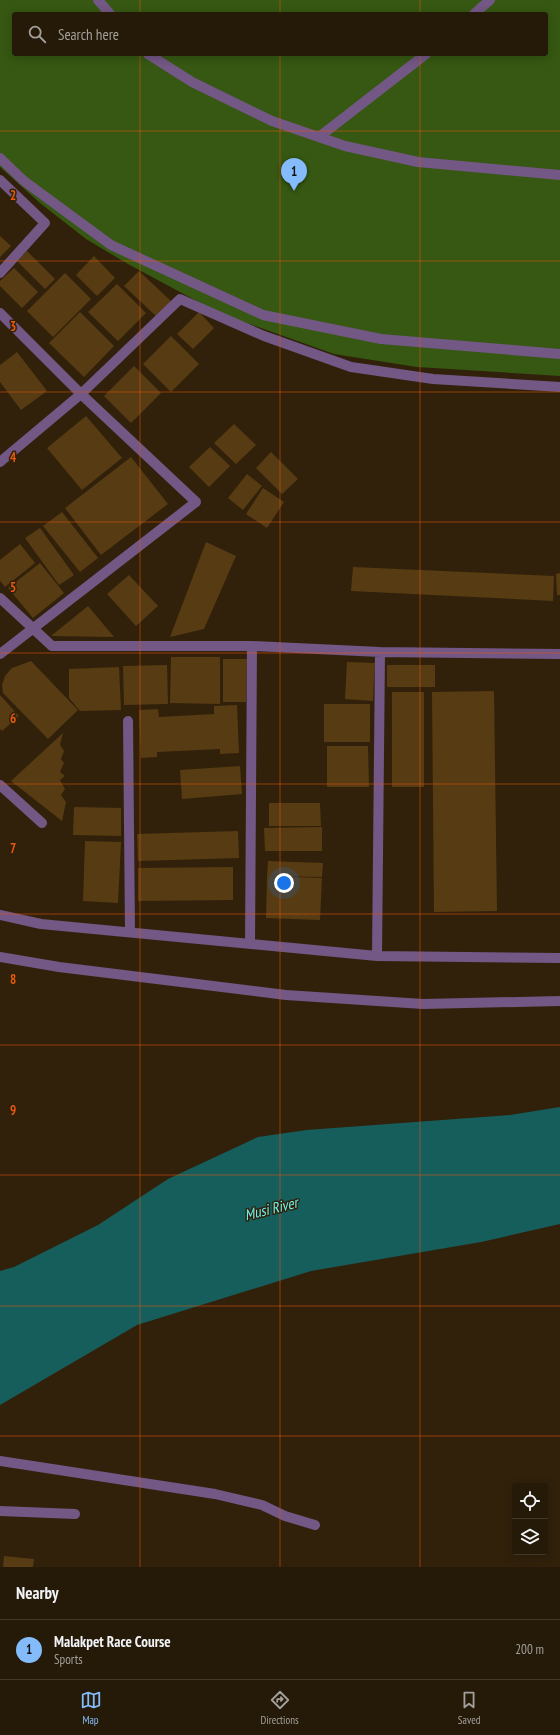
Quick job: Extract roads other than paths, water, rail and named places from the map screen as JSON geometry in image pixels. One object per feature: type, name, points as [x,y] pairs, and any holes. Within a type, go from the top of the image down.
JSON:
[{"type":"street","points":[[98,0],[108,12]]},
{"type":"street","points":[[476,12],[490,0]]},
{"type":"street","points":[[151,56],[192,82],[272,121],[345,146],[418,162],[560,175]]},
{"type":"street","points":[[319,137],[423,56]]},
{"type":"street","points":[[0,158],[24,181],[111,245],[263,315],[381,339],[560,354]]},
{"type":"street","points":[[0,180],[45,223],[0,273]]},
{"type":"street","points":[[0,462],[81,394],[180,299],[264,336],[351,367],[434,379],[560,387]]},
{"type":"street","points":[[0,313],[81,394],[196,502],[0,654]]},
{"type":"street","points":[[0,598],[52,646],[252,646],[380,652],[560,654]]},
{"type":"street","points":[[250,944],[252,646]]},
{"type":"street","points":[[376,956],[380,652]]},
{"type":"street","points":[[128,721],[130,932]]},
{"type":"street","points":[[0,785],[42,823]]},
{"type":"street","points":[[0,915],[41,924],[376,956],[560,958]]},
{"type":"street","points":[[0,957],[60,967],[286,995],[423,1004],[560,1002]]},
{"type":"street","points":[[0,1461],[215,1494],[262,1505],[286,1516],[315,1526]]},
{"type":"street","points":[[0,1511],[75,1514]]},
{"type":"water","name":"Musi River","points":[[560,1107],[560,1224],[481,1242],[311,1271],[137,1325],[0,1405],[0,1271],[14,1267],[98,1225],[168,1179],[258,1137],[307,1130],[510,1115]]},
{"type":"place","name":"Malakpet Race Course","points":[[294,191]]}]
